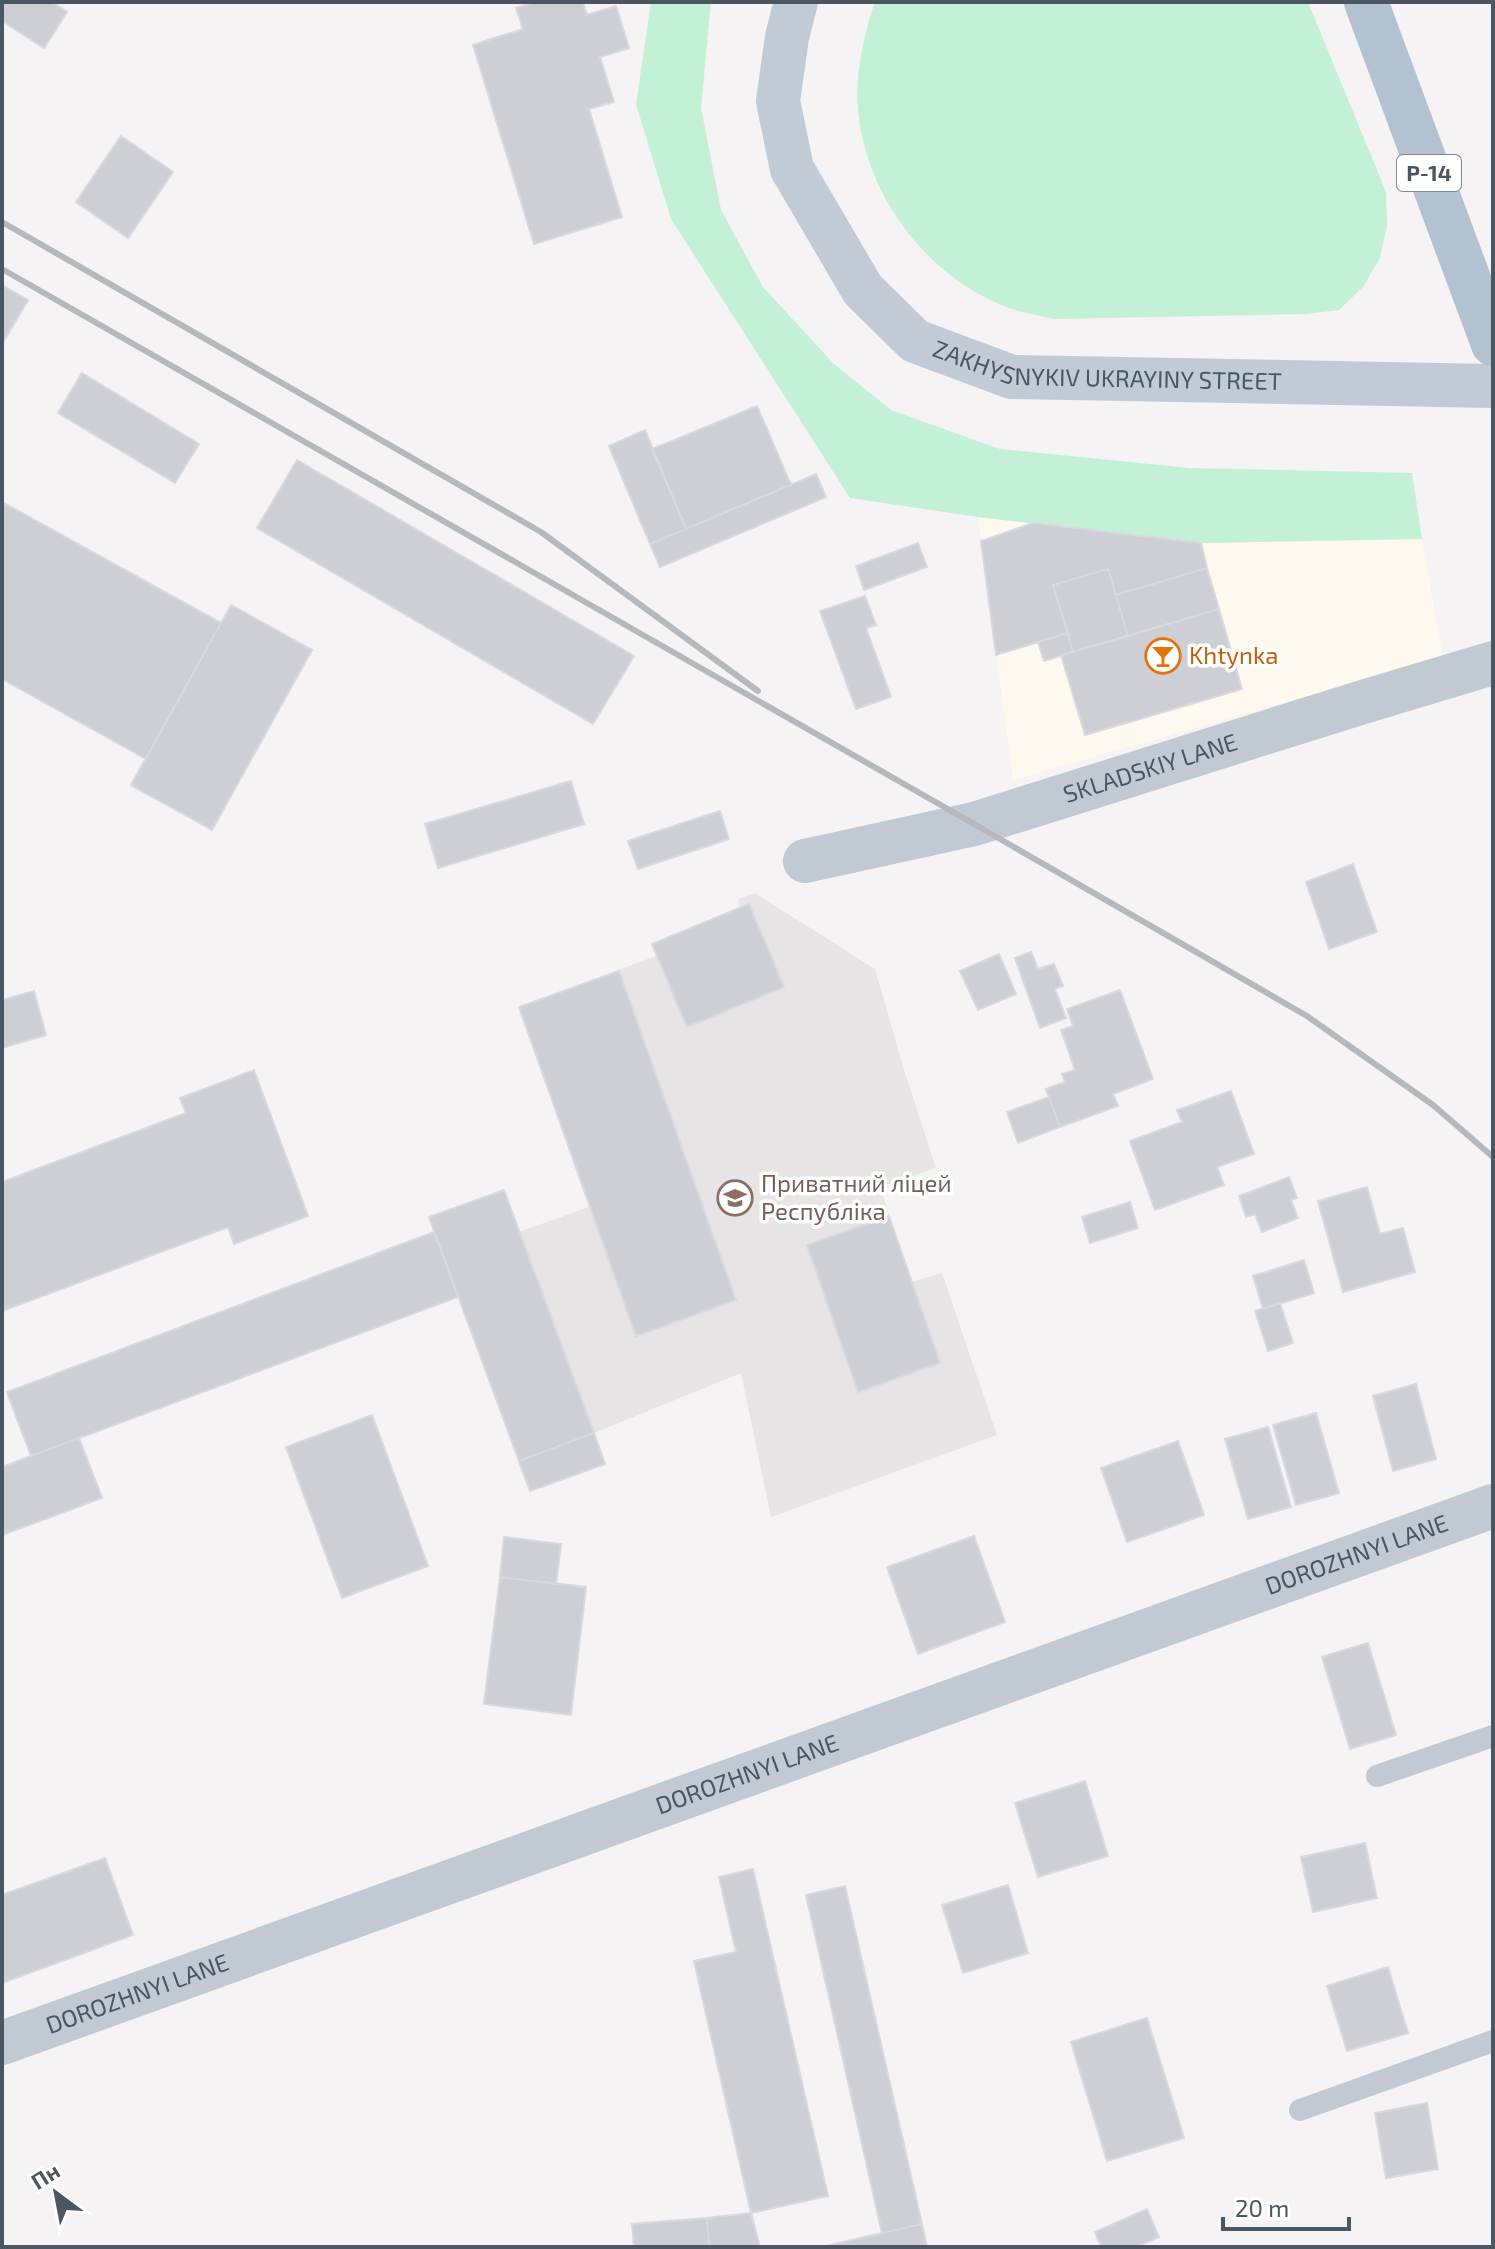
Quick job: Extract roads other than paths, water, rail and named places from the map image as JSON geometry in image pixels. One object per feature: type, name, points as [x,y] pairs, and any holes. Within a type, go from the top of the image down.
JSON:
[{"type":"main road","name":"ZAKHYSNYKIV UKRAYINY STREET","points":[[796,2],[787,37],[778,101],[792,169],[863,290],[915,341],[1012,377],[1493,386]]},
{"type":"main road","name":"Р-14","points":[[1366,2],[1493,344]]},
{"type":"street","name":"SKLADSKIY LANE","points":[[805,861],[974,824],[1493,663]]},
{"type":"street","name":"DOROZHNYI LANE","points":[[2,2043],[1493,1506]]},
{"type":"lane","points":[[1377,1776],[1493,1736]]},
{"type":"lane","points":[[1300,2110],[1493,2041]]},
{"type":"railway","points":[[2,222],[541,532],[758,691]]},
{"type":"railway","points":[[2,269],[1307,1016],[1433,1105],[1493,1157]]},
{"type":"place","name":"Khtynka","points":[[1163,656]]},
{"type":"place","name":"Приватний ліцей Республіка","points":[[735,1198]]}]
